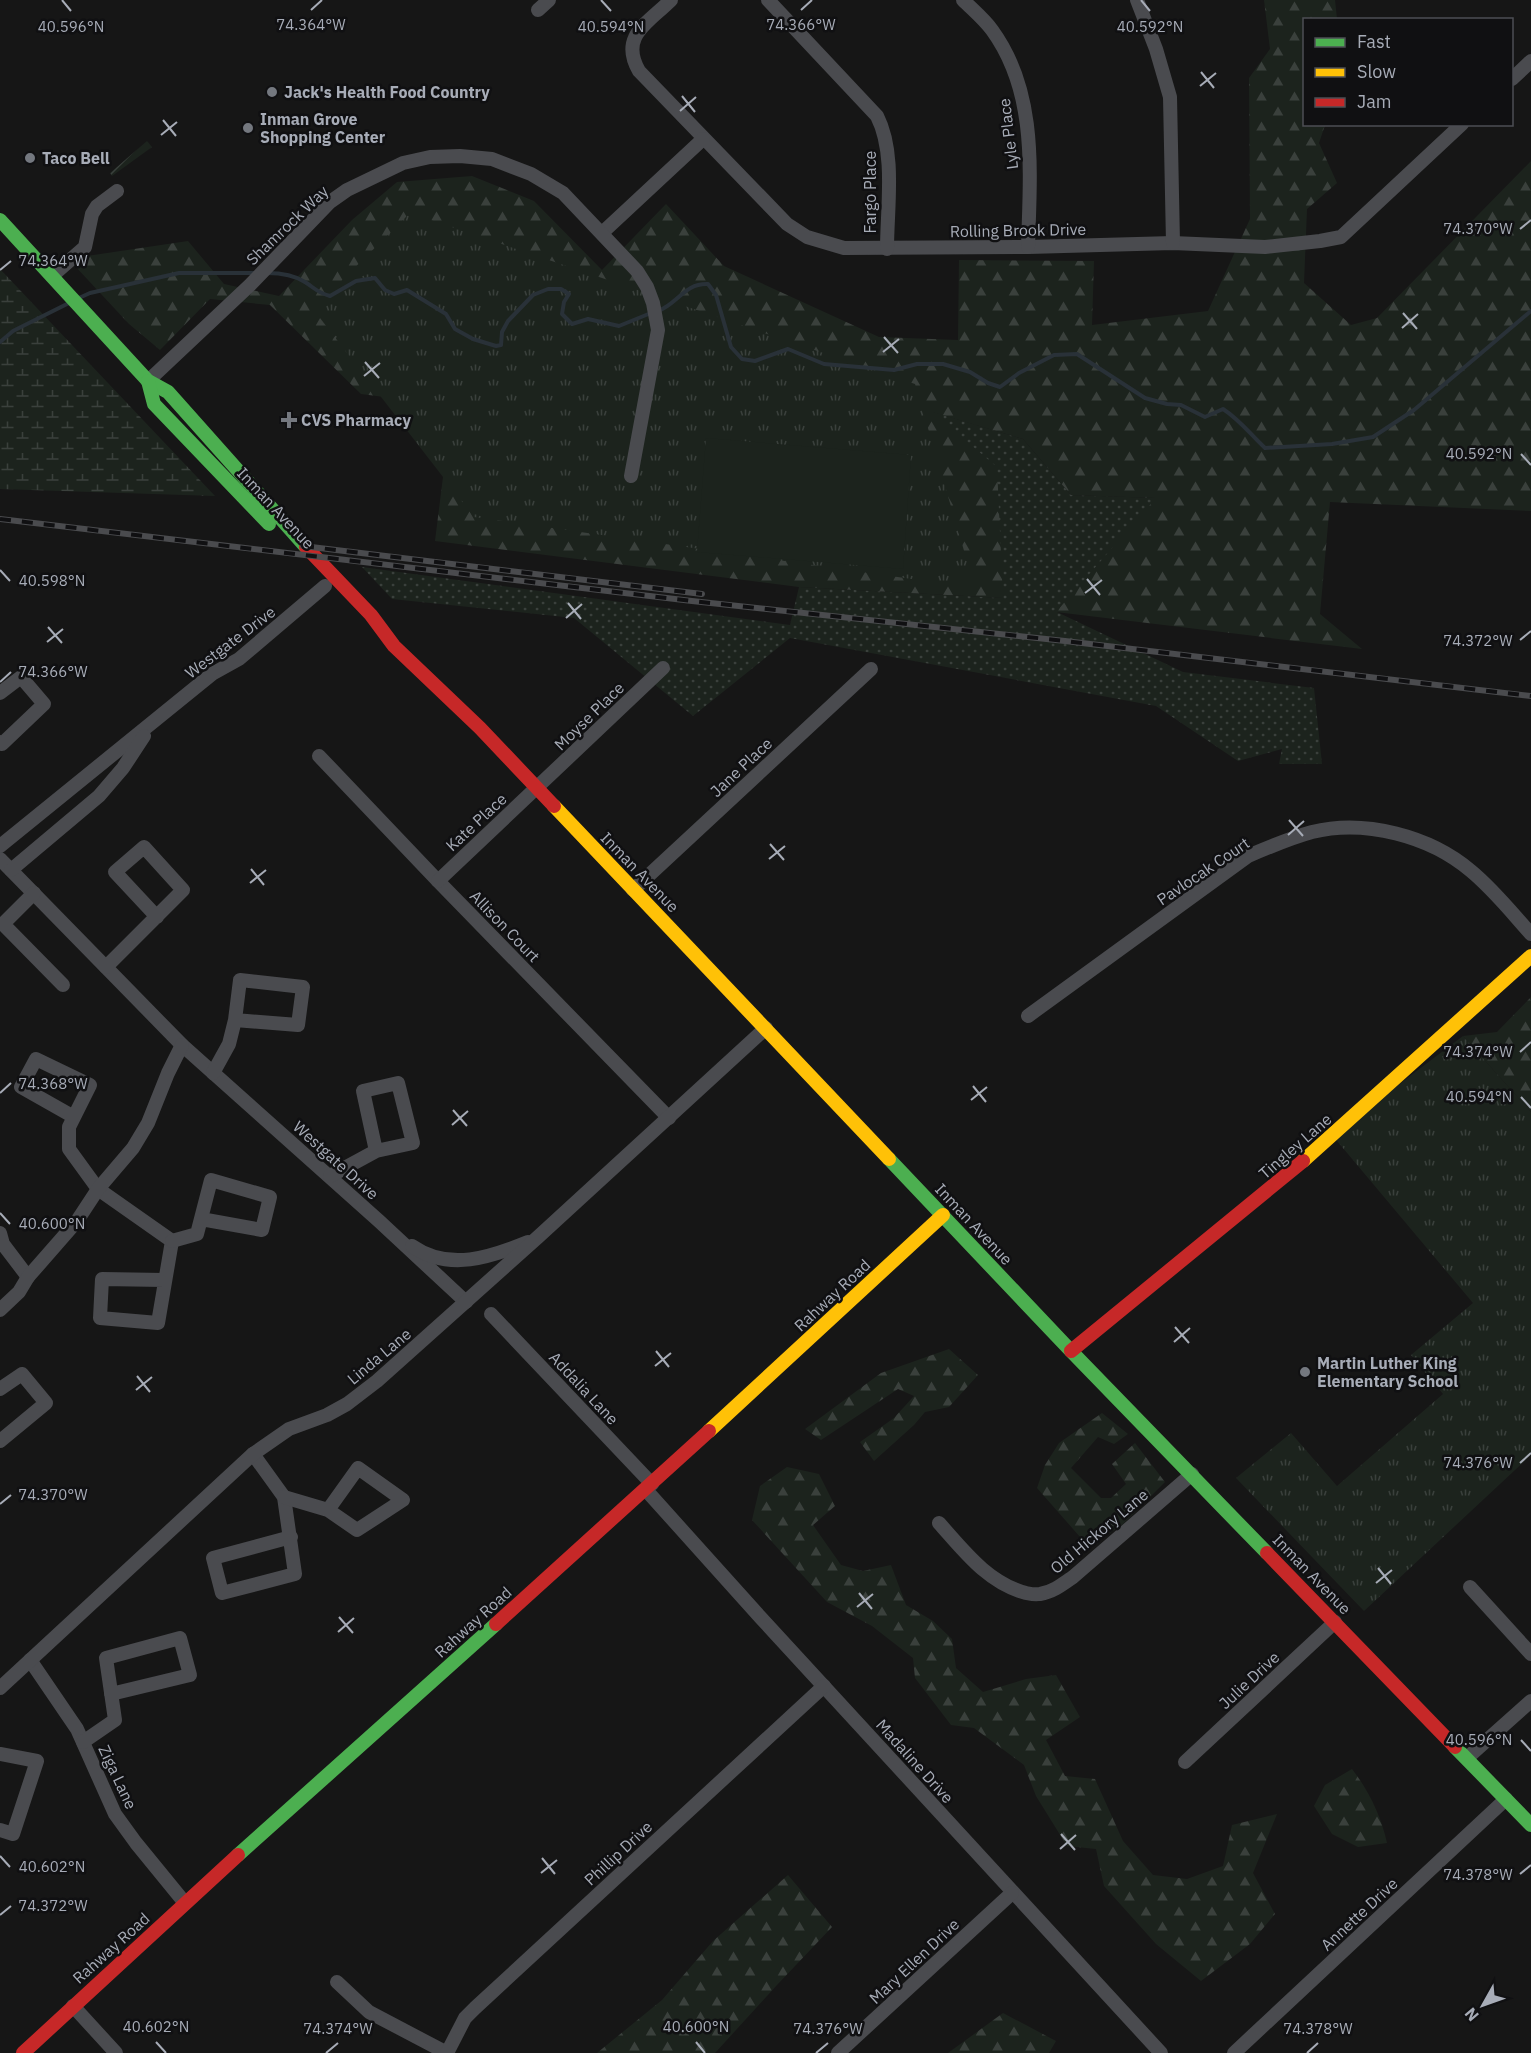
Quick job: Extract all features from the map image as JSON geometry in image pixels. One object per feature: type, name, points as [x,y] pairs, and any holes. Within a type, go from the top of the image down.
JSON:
[{"type":"main road","name":"Inman Avenue","points":[[0,220],[148,381],[168,392],[314,556],[371,615],[394,646],[480,728],[1071,1351],[1531,1826]]},
{"type":"main road","name":"Inman Avenue","points":[[148,381],[154,404],[368,629],[394,646]]},
{"type":"main road","name":"Tingley Lane","points":[[1071,1351],[1314,1152],[1531,956]]},
{"type":"main road","name":"Rahway Road","points":[[23,2053],[185,1903],[649,1487],[943,1215]]},
{"type":"street","points":[[538,10],[549,0]]},
{"type":"street","name":"Rolling Brook Drive","points":[[671,0],[636,34],[631,46],[632,59],[639,71],[787,224],[807,237],[844,248],[1173,243],[1265,247],[1341,237],[1460,126]]},
{"type":"street","name":"Fargo Place","points":[[768,0],[876,116],[883,129],[888,170],[887,249]]},
{"type":"street","name":"Lyle Place","points":[[963,0],[992,30],[1017,79],[1026,116],[1030,154],[1028,247]]},
{"type":"street","points":[[1137,0],[1156,49],[1170,97],[1173,243]]},
{"type":"street","points":[[1513,78],[1531,62]]},
{"type":"street","points":[[602,233],[703,139]]},
{"type":"street","name":"Shamrock Way","points":[[148,381],[250,285],[330,202],[347,190],[403,163],[430,157],[460,156],[492,159],[531,174],[563,193],[637,271],[647,286],[658,330],[631,476]]},
{"type":"street","points":[[52,276],[85,247],[92,214],[98,206],[117,191]]},
{"type":"street","name":"Westgate Drive","points":[[0,846],[212,674],[239,659],[264,640],[326,586]]},
{"type":"street","name":"Moyse Place","points":[[537,788],[663,668]]},
{"type":"street","name":"Jane Place","points":[[633,890],[871,669]]},
{"type":"street","points":[[0,693],[21,677],[44,704],[2,744],[0,742]]},
{"type":"street","name":"Westgate Drive","points":[[11,870],[99,796],[123,768],[153,723]]},
{"type":"street","name":"Allison Court","points":[[319,756],[669,1118]]},
{"type":"street","name":"Kate Place","points":[[438,881],[537,788]]},
{"type":"street","name":"Pavlocak Court","points":[[1028,1016],[1248,856],[1280,842],[1314,832],[1361,828],[1417,839],[1444,852],[1470,870],[1493,891],[1531,934]]},
{"type":"street","points":[[106,967],[157,917],[183,890],[144,847],[115,872],[157,917]]},
{"type":"street","name":"Westgate Drive","points":[[0,859],[182,1045],[330,1176],[466,1302]]},
{"type":"street","points":[[34,893],[3,924],[63,985]]},
{"type":"street","points":[[213,1073],[229,1044],[236,1020],[240,980],[303,987],[298,1025],[236,1020]]},
{"type":"street","name":"Linda Lane","points":[[0,1688],[253,1454],[289,1429],[327,1415],[347,1404],[377,1381],[766,1028]]},
{"type":"street","points":[[0,1310],[19,1292],[28,1277],[77,1221],[98,1189],[133,1148],[148,1123],[182,1045]]},
{"type":"street","points":[[74,1117],[21,1087],[36,1059],[90,1085],[74,1117],[69,1127],[69,1149],[98,1189],[172,1241]]},
{"type":"street","points":[[330,1176],[376,1151],[413,1143],[398,1083],[363,1091],[376,1151]]},
{"type":"street","points":[[172,1241],[197,1234],[211,1180],[270,1197],[262,1230],[201,1219]]},
{"type":"street","points":[[379,1221],[418,1250],[452,1260],[474,1260],[494,1256],[538,1237]]},
{"type":"street","points":[[1,1241],[28,1277]]},
{"type":"street","points":[[164,1280],[102,1279],[100,1318],[158,1323],[172,1241]]},
{"type":"street","name":"Addalia Lane","points":[[492,1314],[649,1487]]},
{"type":"street","points":[[0,1389],[21,1374],[46,1403],[0,1441]]},
{"type":"street","points":[[253,1454],[284,1497],[291,1537],[295,1574],[222,1593],[213,1558],[291,1537]]},
{"type":"street","points":[[284,1497],[328,1510],[357,1530],[403,1500],[358,1468],[328,1510]]},
{"type":"street","name":"Old Hickory Lane","points":[[939,1523],[984,1571],[999,1582],[1013,1589],[1038,1595],[1054,1590],[1073,1576],[1191,1474]]},
{"type":"street","name":"Madaline Drive","points":[[649,1487],[824,1686],[1161,2053]]},
{"type":"street","points":[[1470,1587],[1531,1654]]},
{"type":"street","name":"Julie Drive","points":[[1185,1762],[1335,1622]]},
{"type":"street","points":[[83,1742],[115,1720],[111,1694],[106,1658],[180,1638],[190,1676],[111,1694]]},
{"type":"street","name":"Ziga Lane","points":[[30,1660],[68,1713],[115,1814],[185,1903]]},
{"type":"street","name":"Phillip Drive","points":[[447,2053],[465,2018],[475,2008],[824,1686]]},
{"type":"street","points":[[1467,1758],[1531,1701]]},
{"type":"street","points":[[0,1754],[37,1761],[13,1834],[0,1830]]},
{"type":"street","name":"Annette Drive","points":[[1234,2053],[1506,1799]]},
{"type":"street","name":"Mary Ellen Drive","points":[[838,2053],[1012,1893]]},
{"type":"street","points":[[337,1982],[369,2012],[447,2053]]},
{"type":"street","points":[[73,2006],[116,2053]]},
{"type":"green space","points":[[1264,0],[1335,0],[1337,18],[1303,18],[1303,126],[1325,126],[1319,143],[1337,183],[1307,209],[1304,283],[1351,325],[1377,318],[1531,161],[1531,511],[1330,502],[1320,614],[1362,649],[1056,612],[1156,498],[1071,495],[1023,439],[932,412],[997,467],[1003,598],[799,587],[435,541],[445,461],[408,400],[361,394],[270,305],[210,299],[160,350],[129,324],[75,266],[87,256],[188,241],[224,284],[279,296],[352,220],[397,182],[472,176],[534,201],[602,270],[666,204],[724,266],[879,337],[958,340],[959,260],[1094,261],[1092,325],[1208,311],[1250,219],[1249,78],[1270,49]]},
{"type":"green space","points":[[147,141],[152,147],[112,176],[110,173]]},
{"type":"green space","points":[[410,213],[915,384],[975,588],[474,517],[313,309]]},
{"type":"green space","points":[[0,269],[215,496],[0,489]]},
{"type":"green space","points":[[930,411],[1023,439],[1071,495],[1157,498],[1057,612],[1183,672],[1314,688],[1322,764],[1279,764],[1282,749],[1238,761],[1156,706],[790,638],[693,716],[574,618],[392,599],[362,567],[790,625],[799,587],[1003,598]]},
{"type":"green space","points":[[706,438],[911,455],[903,569],[697,552]]},
{"type":"green space","points":[[1531,997],[1531,1112],[1463,1036],[1497,1032]]},
{"type":"green space","points":[[1463,1036],[1531,1112],[1531,1455],[1364,1611],[1236,1478],[1291,1433],[1337,1486],[1443,1394],[1411,1355],[1473,1303],[1332,1135]]},
{"type":"green space","points":[[949,1349],[978,1375],[949,1407],[925,1412],[874,1461],[860,1442],[894,1418],[914,1396],[898,1389],[821,1440],[805,1429],[881,1373]]},
{"type":"green space","points":[[1102,1413],[1128,1434],[1114,1444],[1098,1437],[1071,1468],[1101,1498],[1111,1498],[1126,1484],[1112,1464],[1135,1443],[1165,1482],[1121,1526],[1088,1546],[1037,1488],[1045,1465],[1059,1443]]},
{"type":"green space","points":[[787,1467],[819,1474],[835,1506],[813,1525],[841,1565],[863,1571],[891,1565],[906,1605],[933,1621],[952,1639],[956,1668],[983,1692],[1026,1679],[1056,1675],[1080,1717],[1046,1740],[1065,1776],[1095,1779],[1123,1841],[1153,1875],[1187,1879],[1223,1866],[1232,1825],[1277,1814],[1253,1873],[1275,1914],[1250,1944],[1201,1981],[1156,1944],[1104,1886],[1096,1849],[1067,1846],[1036,1796],[1024,1765],[974,1728],[951,1725],[915,1678],[913,1658],[872,1626],[827,1602],[752,1520],[760,1486]]},
{"type":"green space","points":[[1352,1769],[1374,1804],[1387,1843],[1358,1847],[1332,1834],[1314,1806],[1325,1785]]},
{"type":"green space","points":[[788,1875],[832,1927],[715,2053],[597,2053],[662,2000],[713,1941]]},
{"type":"green space","points":[[1003,2013],[1056,2041],[1049,2053],[948,2053]]},
{"type":"waterway","points":[[79,298],[90,293],[179,273],[257,273]]},
{"type":"waterway","points":[[267,273],[296,278],[330,296],[356,281],[375,278],[385,290],[394,294],[407,290],[446,314],[455,329],[473,339],[496,346],[501,345],[502,332],[508,321],[533,295],[548,289],[561,289],[569,294],[564,302],[562,314],[572,324],[588,319],[619,326],[651,313]]},
{"type":"waterway","points":[[658,311],[671,304],[687,290],[708,284],[716,295],[731,347],[742,359],[755,361],[788,349],[824,364],[894,370],[917,364],[943,364],[970,372],[1000,387],[1019,373],[1054,355],[1077,354],[1145,398],[1181,405],[1205,417],[1223,409],[1240,422],[1265,448],[1332,444],[1373,437],[1414,410],[1531,311]]},
{"type":"waterway","points":[[0,342],[13,331],[69,303]]},
{"type":"railway","points":[[0,519],[692,601],[1065,641],[1531,696]]},
{"type":"railway","points":[[303,546],[702,594]]},
{"type":"traffic: fast","points":[[0,220],[148,381],[168,392],[306,547]]},
{"type":"traffic: fast","points":[[148,381],[154,404],[269,524]]},
{"type":"traffic: fast","points":[[889,1159],[1267,1553]]},
{"type":"traffic: fast","points":[[238,1855],[496,1624]]},
{"type":"traffic: fast","points":[[1455,1747],[1531,1825]]},
{"type":"traffic: slow","points":[[554,806],[889,1159]]},
{"type":"traffic: slow","points":[[1303,1161],[1531,956]]},
{"type":"traffic: slow","points":[[709,1431],[943,1215]]},
{"type":"traffic: jam","points":[[306,547],[371,615],[394,646],[480,728],[554,806]]},
{"type":"traffic: jam","points":[[1071,1351],[1303,1161]]},
{"type":"traffic: jam","points":[[496,1624],[709,1431]]},
{"type":"traffic: jam","points":[[1267,1553],[1455,1747]]},
{"type":"traffic: jam","points":[[23,2053],[238,1855]]},
{"type":"place","name":"Jack's Health Food Country","points":[[272,92]]},
{"type":"place","name":"Inman Grove Shopping Center","points":[[248,128]]},
{"type":"place","name":"Taco Bell","points":[[30,158]]},
{"type":"place","name":"CVS Pharmacy","points":[[289,420]]},
{"type":"place","name":"Martin Luther King Elementary School","points":[[1305,1372]]}]
